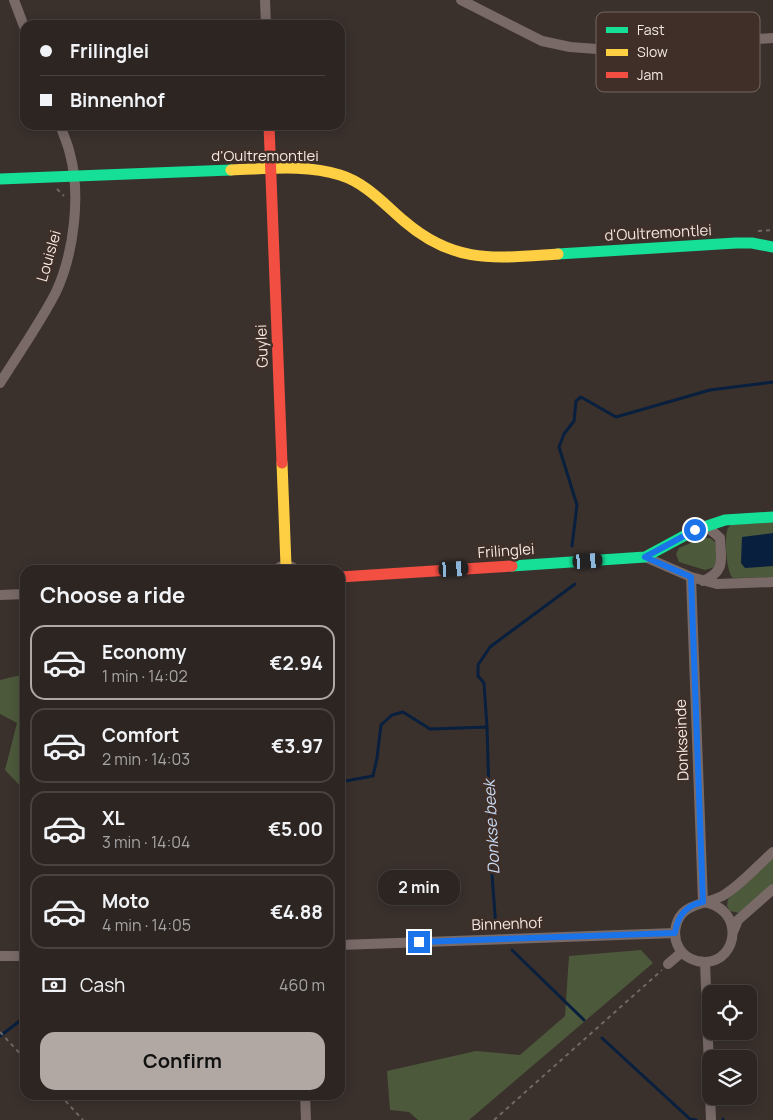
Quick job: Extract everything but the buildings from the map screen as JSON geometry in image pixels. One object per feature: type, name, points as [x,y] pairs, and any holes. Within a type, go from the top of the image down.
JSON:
[{"type":"street","points":[[14,0],[22,20]]},
{"type":"street","points":[[265,0],[266,20]]},
{"type":"street","points":[[461,0],[542,41],[570,47],[596,49]]},
{"type":"street","points":[[760,39],[773,38]]},
{"type":"street","name":"Louislei","points":[[0,383],[56,290],[69,250],[75,199],[70,154],[62,130]]},
{"type":"street","name":"Guylei","points":[[269,130],[286,565]]},
{"type":"street","name":"d'Oultremontlei","points":[[0,179],[270,169],[322,170],[343,175],[358,182],[374,193],[419,233],[441,246],[470,256],[491,258],[736,243],[752,243],[773,247]]},
{"type":"street","name":"Frilinglei","points":[[345,577],[645,557],[695,530],[725,520],[773,517]]},
{"type":"street","points":[[703,528],[712,530],[720,538],[721,564],[718,572],[703,581]]},
{"type":"street","name":"Frilinglei","points":[[645,557],[703,581],[733,585],[773,582]]},
{"type":"street","name":"Donkseinde","points":[[691,577],[703,902]]},
{"type":"street","points":[[0,596],[20,594]]},
{"type":"street","points":[[773,852],[723,896],[697,903],[685,910],[677,921],[675,933],[682,952],[688,957],[705,962],[721,956],[730,944],[732,933],[738,920],[773,889]]},
{"type":"street","points":[[703,902],[711,903],[721,909],[731,921],[732,933]]},
{"type":"street","name":"Binnenhof","points":[[345,945],[675,933]]},
{"type":"street","points":[[668,964],[682,952]]},
{"type":"street","points":[[0,956],[20,956]]},
{"type":"street","points":[[705,962],[710,1120]]},
{"type":"street","points":[[305,1100],[306,1120]]},
{"type":"path","points":[[54,185],[67,199],[75,199]]},
{"type":"path","points":[[494,1120],[668,964]]},
{"type":"path","points":[[0,1032],[20,1053]]},
{"type":"path","points":[[65,1100],[83,1120]]},
{"type":"green space","points":[[773,522],[773,577],[733,578],[726,554],[728,528],[731,525]]},
{"type":"green space","points":[[703,538],[710,538],[715,542],[718,559],[715,567],[705,570],[679,562],[676,554],[679,548]]},
{"type":"green space","points":[[20,675],[20,786],[5,770],[17,723],[0,714],[0,680]]},
{"type":"green space","points":[[773,858],[773,884],[739,913],[730,911],[727,906],[728,899]]},
{"type":"green space","points":[[641,950],[653,963],[469,1120],[418,1120],[409,1112],[390,1110],[387,1071],[476,1051],[520,1055],[565,1016],[569,956]]},
{"type":"water","points":[[773,533],[773,566],[745,568],[741,563],[742,537]]},
{"type":"waterway","points":[[572,546],[577,505],[559,447],[564,434],[574,421],[576,401],[581,397],[616,417],[710,390],[773,382]]},
{"type":"waterway","points":[[345,781],[373,776],[381,725],[392,715],[403,712],[430,729],[487,727],[484,683],[478,676],[478,665],[490,647],[575,584]]},
{"type":"waterway","name":"Donkse beek","points":[[487,727],[491,861],[496,928]]},
{"type":"waterway","name":"Donkse beek","points":[[512,950],[584,1020]]},
{"type":"waterway","points":[[0,1036],[20,1021]]},
{"type":"waterway","name":"Donkse beek","points":[[602,1038],[690,1119],[696,1120]]},
{"type":"traffic: fast","points":[[0,179],[231,170]]},
{"type":"traffic: fast","points":[[558,254],[736,243],[752,243],[773,247]]},
{"type":"traffic: fast","points":[[512,566],[645,557],[695,530],[725,520],[773,517]]},
{"type":"traffic: slow","points":[[231,170],[300,168],[340,175],[358,183],[423,235],[459,252],[495,257],[558,254]]},
{"type":"traffic: slow","points":[[282,463],[286,565]]},
{"type":"traffic: jam","points":[[269,130],[282,463]]},
{"type":"traffic: jam","points":[[345,577],[512,566]]},
{"type":"route","points":[[419,942],[675,933],[677,921],[685,910],[697,903],[703,902],[691,577],[645,557],[695,530]]}]
